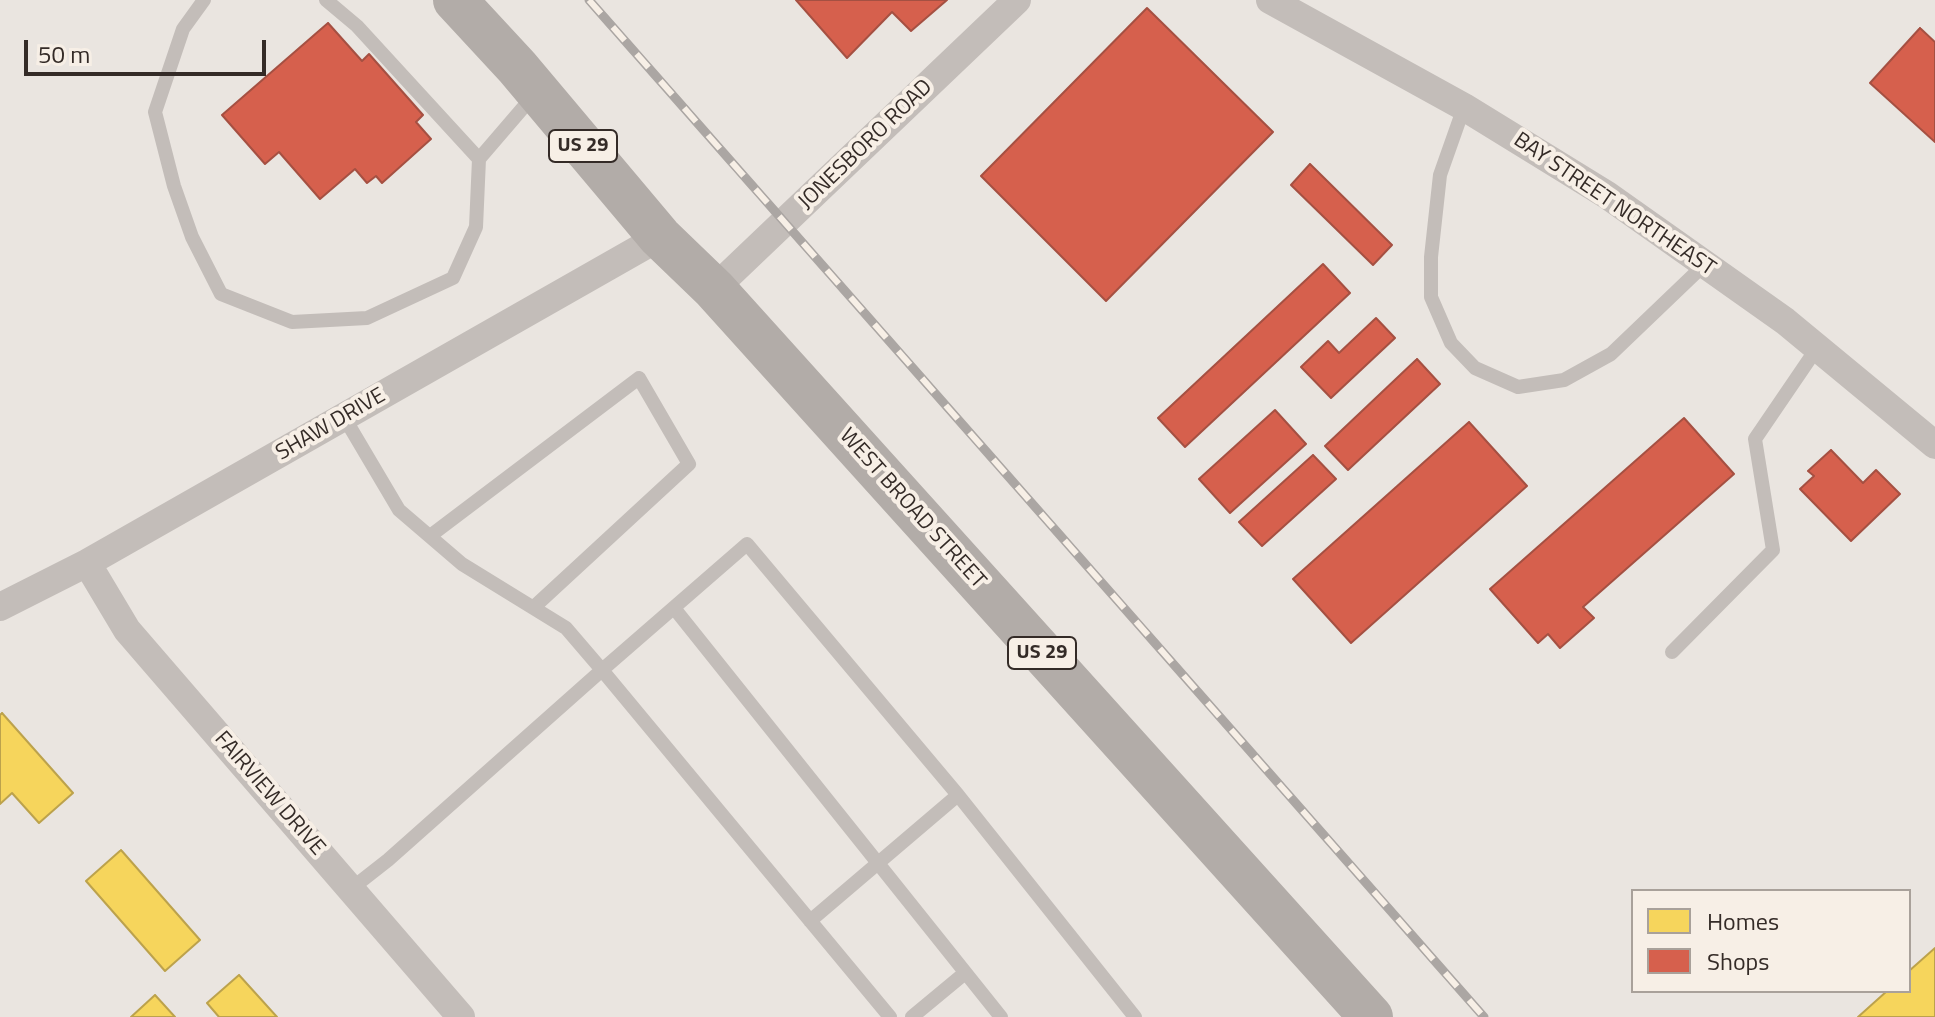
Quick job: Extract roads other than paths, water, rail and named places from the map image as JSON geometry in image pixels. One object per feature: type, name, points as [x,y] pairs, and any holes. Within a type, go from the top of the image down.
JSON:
[{"type":"main road","name":"WEST BROAD STREET","points":[[455,0],[660,237],[714,289],[1354,1011]]},
{"type":"street","name":"JONESBORO ROAD","points":[[714,289],[1017,0]]},
{"type":"street","name":"BAY STREET NORTHEAST","points":[[1270,0],[1464,107],[1607,195],[1785,321],[1935,445]]},
{"type":"street","name":"SHAW DRIVE","points":[[0,607],[87,563],[660,237]]},
{"type":"street","name":"FAIRVIEW DRIVE","points":[[87,563],[127,630],[461,1017]]},
{"type":"lane","points":[[204,0],[183,29],[155,112],[174,186],[187,224],[221,294],[292,322],[367,318],[453,278],[476,227],[479,159],[536,91]]},
{"type":"lane","points":[[326,0],[357,26],[479,159]]},
{"type":"lane","points":[[1464,107],[1440,175],[1431,257],[1431,297],[1451,343],[1475,368],[1518,387],[1564,380],[1611,354],[1705,264]]},
{"type":"lane","points":[[1672,652],[1773,550],[1755,439],[1817,348]]},
{"type":"lane","points":[[430,536],[639,378],[689,464],[534,607]]},
{"type":"lane","points":[[344,417],[399,510],[462,564],[566,628],[890,1017]]},
{"type":"lane","points":[[351,889],[388,860],[747,544],[958,795],[1135,1017]]},
{"type":"lane","points":[[674,608],[1001,1017]]},
{"type":"lane","points":[[810,921],[958,795]]},
{"type":"lane","points":[[912,1017],[965,973]]},
{"type":"railway","points":[[589,0],[1484,1017]]}]
